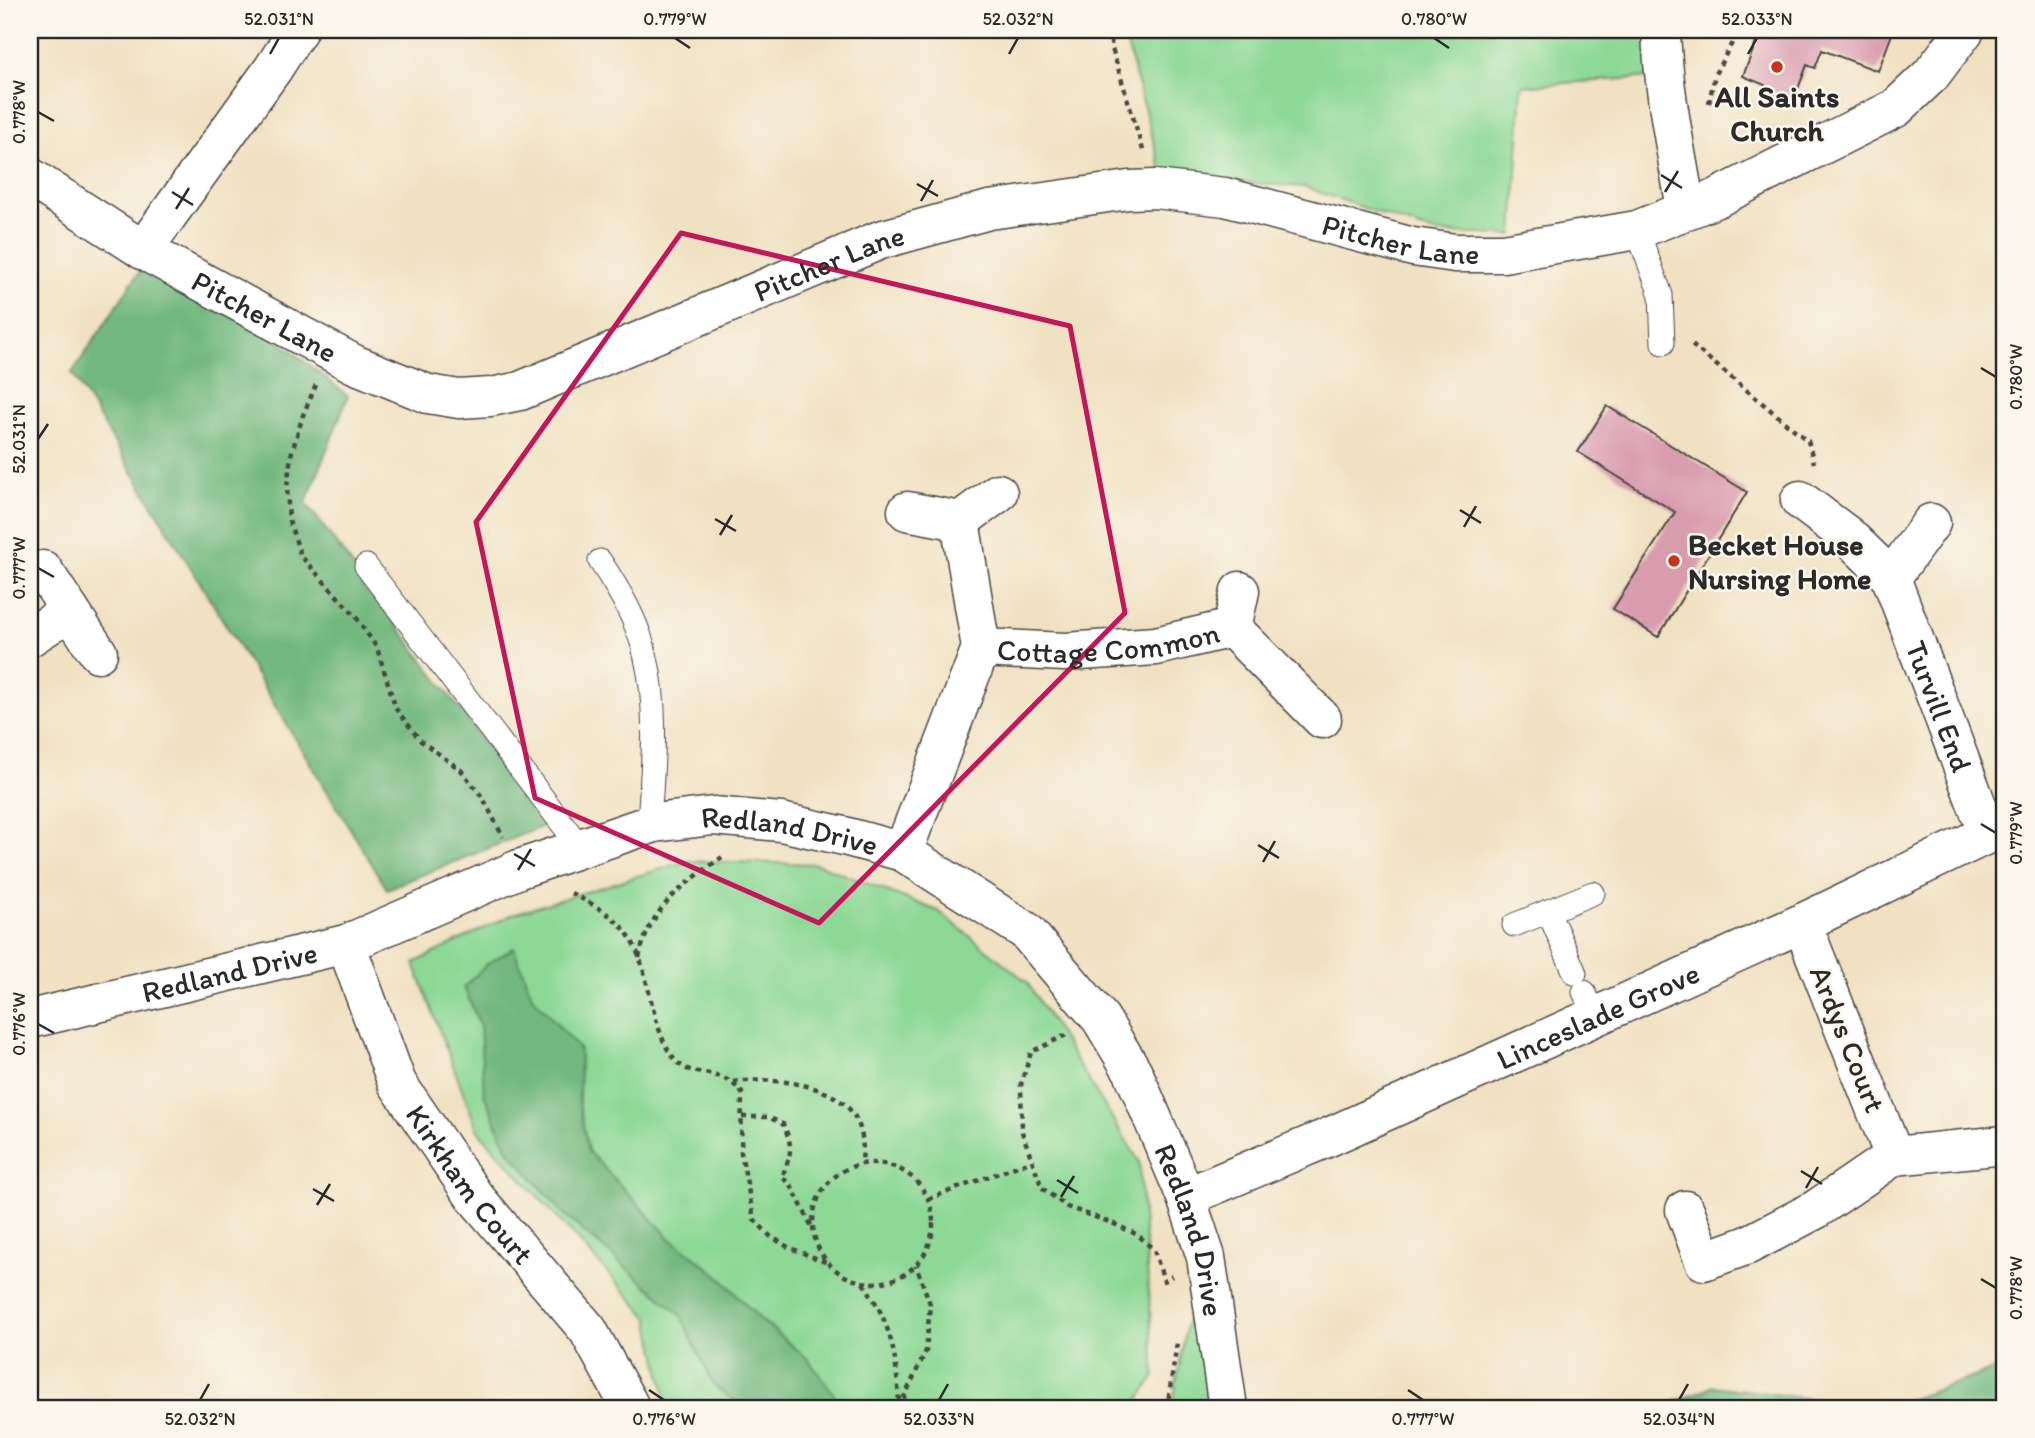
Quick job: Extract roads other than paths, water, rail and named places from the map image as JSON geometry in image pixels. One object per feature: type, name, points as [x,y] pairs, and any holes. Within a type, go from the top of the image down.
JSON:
[{"type":"street","points":[[142,250],[299,30]]},
{"type":"street","points":[[1661,30],[1670,120],[1686,209]]},
{"type":"street","name":"Pitcher Lane","points":[[30,177],[142,250],[354,364],[428,394],[459,399],[491,397],[520,391],[880,240],[989,210],[1129,190],[1155,189],[1225,197],[1413,247],[1455,253],[1503,253],[1637,230],[1717,198],[1896,108],[1931,75],[1965,30]]},
{"type":"street","points":[[907,511],[960,521],[998,493]]},
{"type":"street","name":"Turvill End","points":[[1803,503],[1848,536],[1891,578],[1996,830]]},
{"type":"street","name":"Cottage Common","points":[[903,852],[981,648],[960,521]]},
{"type":"street","points":[[1891,578],[1931,523]]},
{"type":"street","points":[[43,570],[98,653]]},
{"type":"street","points":[[1232,628],[1240,591]]},
{"type":"street","points":[[30,637],[70,611]]},
{"type":"street","name":"Cottage Common","points":[[981,648],[1065,652],[1156,646],[1232,628],[1322,719]]},
{"type":"street","name":"Redland Drive","points":[[30,1019],[346,944],[519,869],[649,825],[713,817],[781,822],[903,852],[1026,931],[1101,1019],[1133,1072],[1186,1198],[1206,1257],[1228,1408]]},
{"type":"street","name":"Linceslade Grove","points":[[1186,1198],[1329,1137],[1585,994],[1802,923],[1996,830]]},
{"type":"street","name":"Ardys Court","points":[[1802,923],[1894,1156]]},
{"type":"street","name":"Kirkham Court","points":[[346,944],[397,1083],[474,1196],[588,1330],[629,1405]]},
{"type":"street","points":[[1685,1210],[1704,1261],[1748,1245],[1815,1210],[1894,1156],[2005,1145]]},
{"type":"lane","points":[[1637,230],[1661,295],[1663,344]]},
{"type":"lane","points":[[600,561],[619,589],[646,656],[653,697],[649,825]]},
{"type":"lane","points":[[366,566],[580,847]]},
{"type":"lane","points":[[1514,925],[1593,893]]},
{"type":"lane","points":[[1548,911],[1585,994]]},
{"type":"place","name":"All Saints Church","points":[[1777,67]]},
{"type":"place","name":"Becket House Nursing Home","points":[[1674,561]]}]
